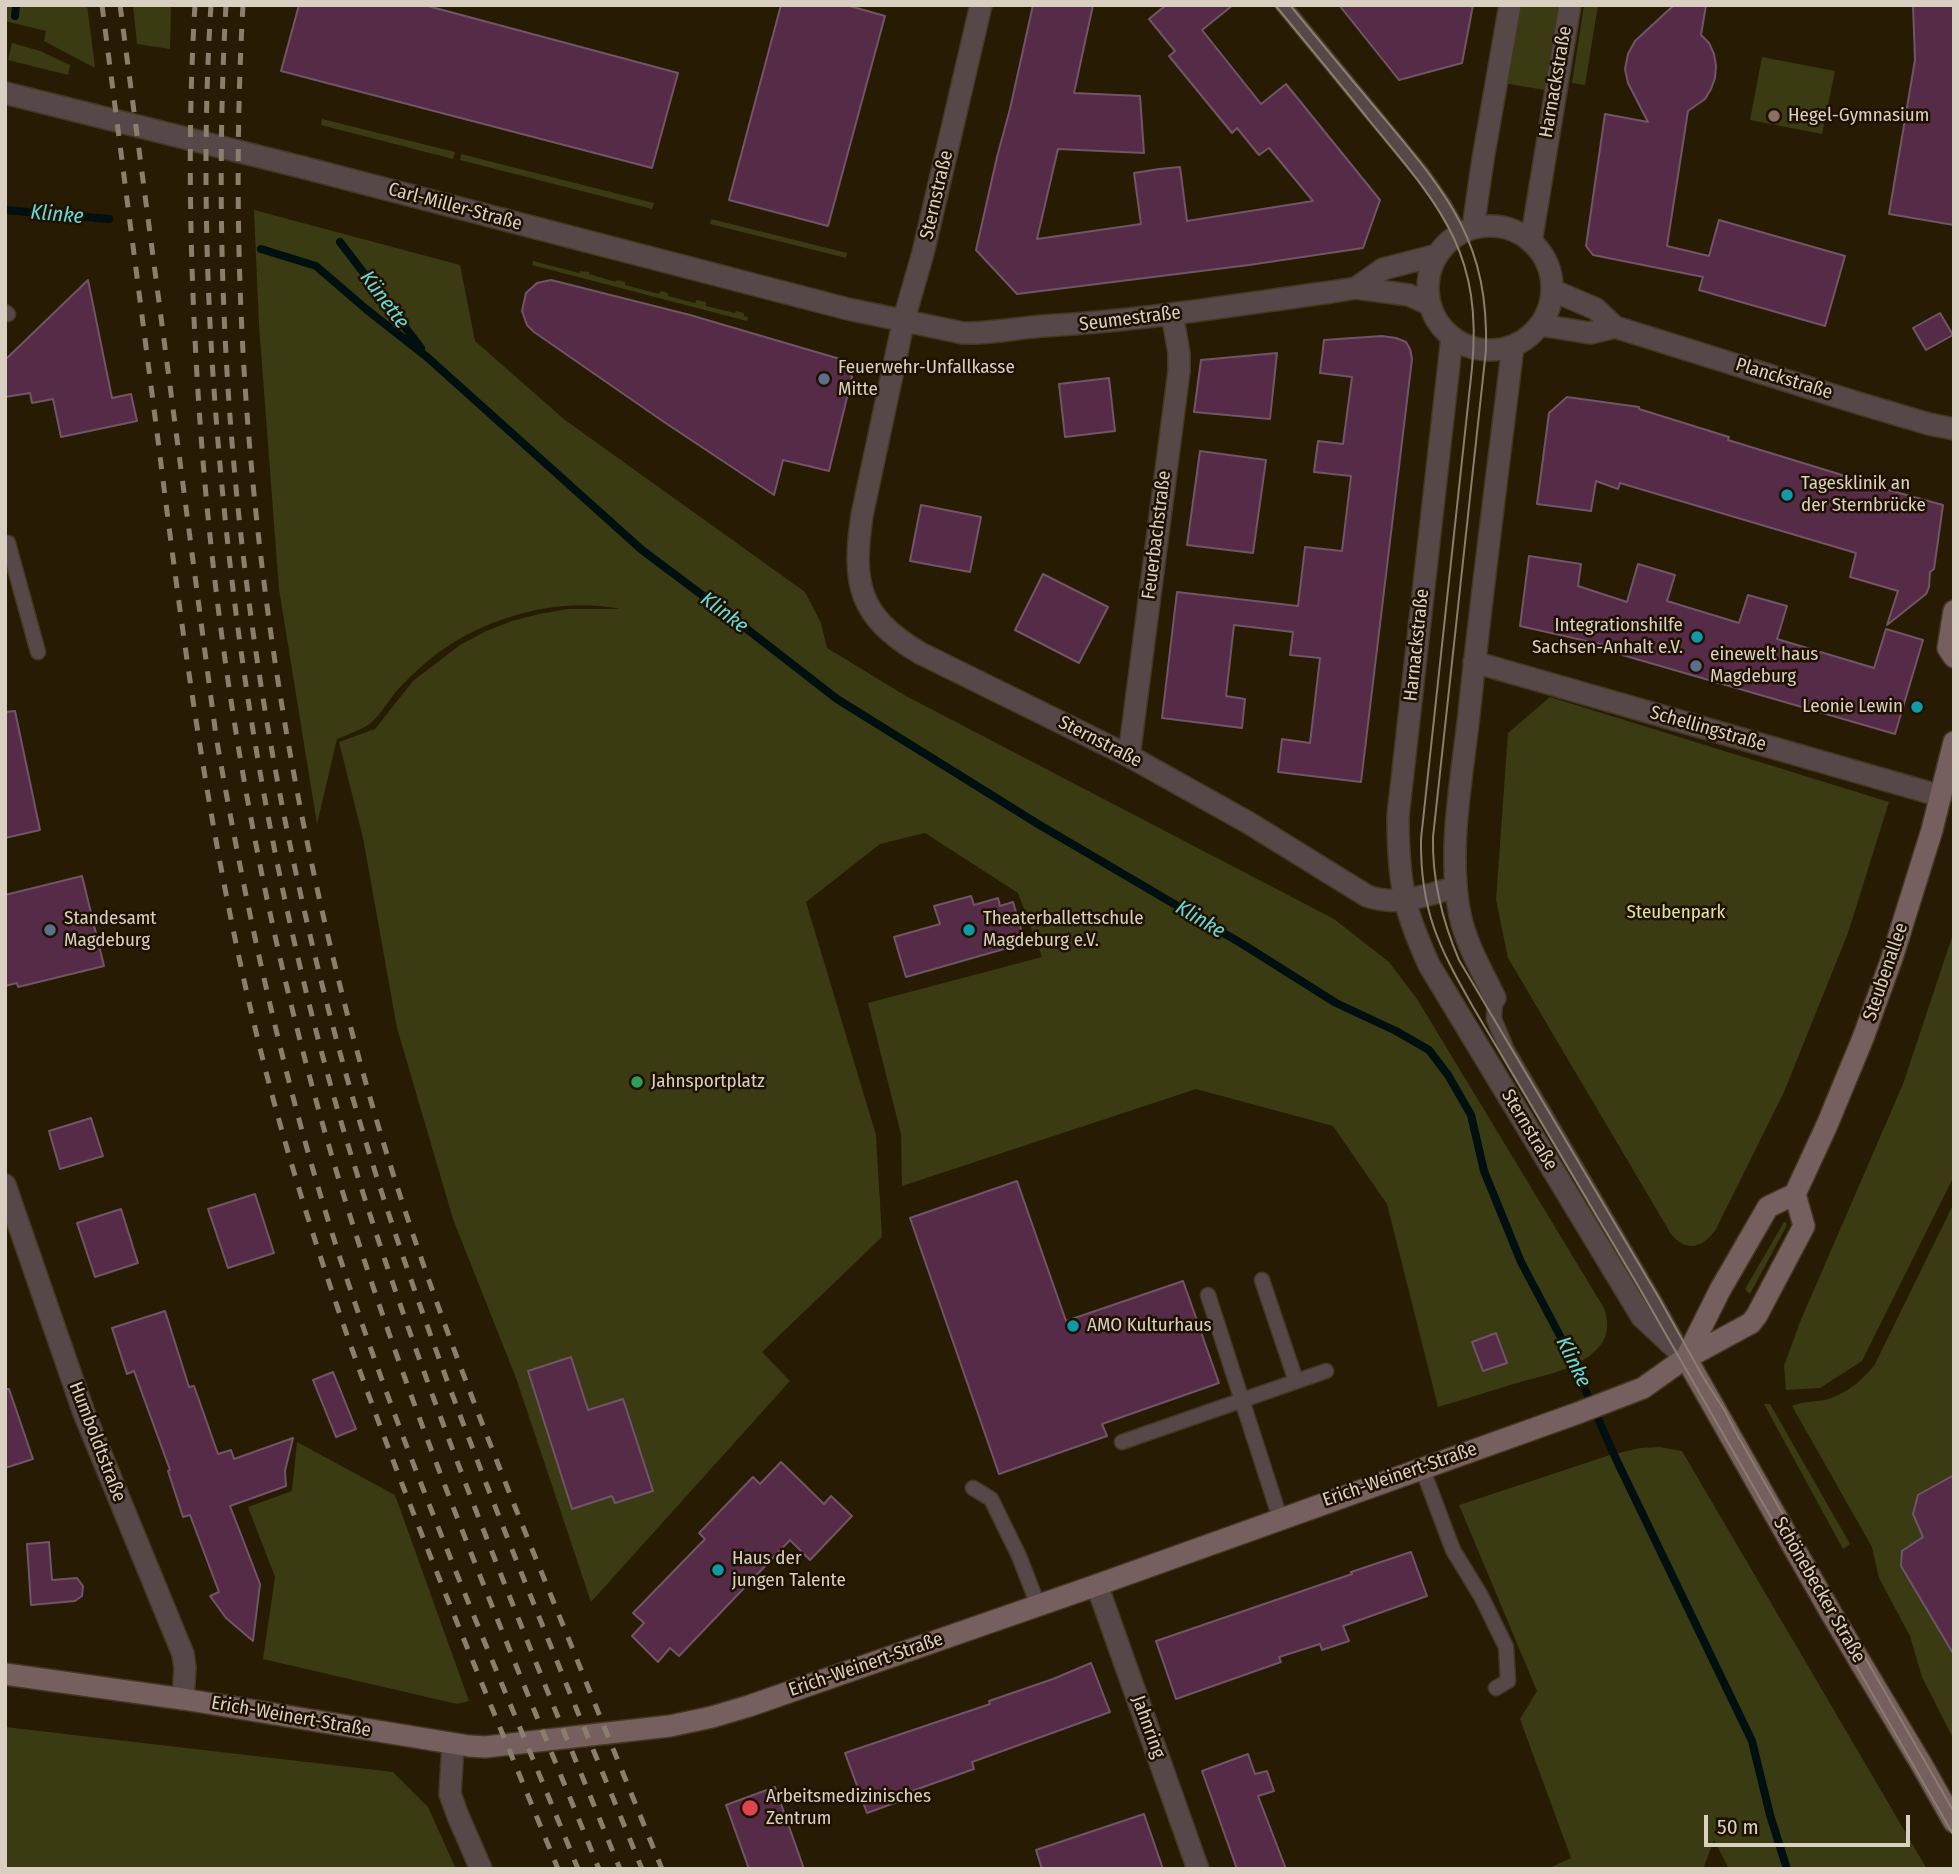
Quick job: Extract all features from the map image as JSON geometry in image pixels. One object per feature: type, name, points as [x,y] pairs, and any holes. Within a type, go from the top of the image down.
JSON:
[{"type":"main road","points":[[1954,611],[1948,648],[1954,657]]},
{"type":"main road","name":"Steubenallee","points":[[1795,1194],[1849,1073],[1892,958],[1925,855],[1954,742]]},
{"type":"main road","points":[[1795,1194],[1804,1226],[1757,1315],[1751,1323],[1686,1358],[1720,1290],[1769,1207],[1795,1194]]},
{"type":"main road","name":"Erich-Weinert-Straße","points":[[5,1674],[485,1747],[670,1726],[749,1706],[1578,1413],[1643,1388],[1686,1358]]},
{"type":"main road","name":"Schönebecker Straße","points":[[1686,1358],[1954,1822]]},
{"type":"street","name":"Sternstraße","points":[[981,5],[923,253],[904,319],[858,541],[858,572],[872,613],[890,634],[920,653],[1129,755],[1367,896],[1389,902],[1405,900],[1429,965],[1642,1317],[1686,1358]]},
{"type":"street","points":[[1466,231],[1510,5]]},
{"type":"street","name":"Harnackstraße","points":[[1531,242],[1570,5]]},
{"type":"street","name":"Carl-Miller-Straße","points":[[5,93],[848,309],[904,319]]},
{"type":"street","points":[[1488,226],[1518,233],[1531,242],[1547,263],[1552,290],[1548,309],[1540,325],[1526,339],[1513,346],[1480,350],[1466,346],[1440,326],[1429,304],[1428,282],[1432,263],[1448,242],[1466,231],[1488,226]]},
{"type":"street","name":"Seumestraße","points":[[1356,288],[1382,269],[1437,256]]},
{"type":"street","name":"Seumestraße","points":[[904,319],[977,334],[1172,314],[1356,288],[1409,295],[1429,304]]},
{"type":"street","name":"Planckstraße","points":[[1552,290],[1596,309],[1615,327],[1929,424],[1954,429]]},
{"type":"street","name":"Feuerbachstraße","points":[[1129,755],[1179,371],[1179,353],[1172,314]]},
{"type":"street","name":"Planckstraße","points":[[1540,325],[1590,333],[1615,327]]},
{"type":"street","name":"Harnackstraße","points":[[1405,900],[1398,851],[1398,816],[1452,337]]},
{"type":"street","points":[[1495,998],[1466,936],[1460,915],[1456,887],[1457,826],[1474,662],[1513,346]]},
{"type":"street","name":"Schellingstraße","points":[[1474,662],[1941,796]]},
{"type":"street","points":[[1405,900],[1456,887]]},
{"type":"street","name":"Humboldtstraße","points":[[5,1185],[84,1413],[183,1654],[183,1699]]},
{"type":"street","name":"Jahnring","points":[[1097,1585],[1198,1869]]},
{"type":"street","points":[[453,1744],[450,1794],[481,1869]]},
{"type":"lane","points":[[1283,5],[1466,231]]},
{"type":"lane","points":[[5,543],[8,543],[38,652]]},
{"type":"lane","points":[[1495,998],[1494,1019],[1507,1050],[1656,1302],[1686,1358]]},
{"type":"lane","points":[[1262,1280],[1296,1381]]},
{"type":"lane","points":[[1208,1295],[1280,1518]]},
{"type":"lane","points":[[1122,1442],[1326,1371]]},
{"type":"lane","points":[[1422,1468],[1453,1550],[1481,1596],[1506,1647],[1508,1681],[1496,1688]]},
{"type":"lane","points":[[974,1488],[991,1499],[1019,1556],[1038,1605]]},
{"type":"green space","points":[[5,5],[87,5],[95,68],[44,41],[46,31],[5,21]]},
{"type":"green space","points":[[133,5],[171,5],[170,49],[137,44]]},
{"type":"green space","points":[[1519,5],[1558,5],[1545,90],[1503,83]]},
{"type":"green space","points":[[1584,5],[1598,5],[1585,85],[1572,83]]},
{"type":"green space","points":[[12,43],[40,51],[70,65],[68,75],[8,60]]},
{"type":"green space","points":[[1762,57],[1835,71],[1822,134],[1750,120]]},
{"type":"green space","points":[[322,119],[455,152],[453,159],[321,125]]},
{"type":"green space","points":[[461,154],[654,203],[652,209],[460,160]]},
{"type":"green space","points":[[254,210],[460,265],[475,341],[565,420],[805,592],[821,623],[827,648],[906,696],[1334,919],[1389,962],[1417,999],[1604,1308],[1607,1330],[1601,1344],[1580,1362],[1560,1371],[1438,1407],[1387,1204],[1333,1126],[1196,1089],[902,1186],[901,1134],[868,1003],[1042,957],[1018,893],[925,833],[880,844],[806,902],[876,1135],[882,1237],[762,1352],[790,1381],[591,1602],[516,1378],[453,1219],[397,1028],[363,838],[339,742],[375,729],[413,681],[460,645],[486,631],[512,621],[568,609],[620,609],[568,606],[541,609],[488,625],[441,651],[404,683],[371,723],[337,739],[317,824],[279,589],[259,325]]},
{"type":"green space","points":[[711,219],[847,253],[846,258],[710,224]]},
{"type":"green space","points":[[533,261],[579,273],[589,272],[616,282],[625,282],[625,285],[659,294],[661,291],[668,293],[668,296],[695,303],[697,300],[706,302],[706,306],[744,313],[744,316],[748,317],[747,321],[532,265]]},
{"type":"green space","name":"Steubenpark","points":[[1550,697],[1889,802],[1848,933],[1784,1092],[1716,1229],[1706,1240],[1695,1246],[1683,1244],[1671,1234],[1508,958],[1496,900],[1508,733]]},
{"type":"green space","points":[[1954,931],[1954,1176],[1862,1361],[1820,1388],[1786,1390],[1784,1366],[1800,1322],[1903,1084]]},
{"type":"green space","points":[[1954,1203],[1954,1740],[1922,1677],[1910,1636],[1879,1578],[1872,1547],[1792,1406],[1827,1399],[1851,1388],[1875,1364]]},
{"type":"green space","points":[[1784,1222],[1787,1223],[1786,1227],[1750,1294],[1745,1289]]},
{"type":"green space","points":[[1764,1404],[1770,1404],[1850,1544],[1843,1549]]},
{"type":"green space","points":[[297,1442],[395,1495],[469,1701],[457,1704],[263,1659],[275,1577],[248,1507],[292,1491]]},
{"type":"green space","points":[[1660,1447],[1682,1451],[1927,1869],[1729,1869],[1714,1840],[1703,1869],[1547,1869],[1571,1858],[1520,1719],[1537,1691],[1459,1505],[1610,1455],[1640,1448]]},
{"type":"green space","points":[[5,1727],[393,1772],[428,1807],[456,1869],[5,1869]]},
{"type":"building","points":[[299,5],[424,5],[678,73],[652,168],[281,71]]},
{"type":"building","points":[[781,5],[846,5],[885,16],[828,226],[729,200]]},
{"type":"building","points":[[1033,5],[1093,5],[1074,93],[1140,96],[1144,153],[1058,149],[1037,239],[1141,224],[1134,173],[1159,169],[1180,167],[1187,221],[1313,201],[1269,148],[1259,155],[1237,128],[1232,133],[1169,56],[1175,51],[1149,19],[1166,5],[1233,5],[1202,30],[1261,104],[1286,84],[1380,200],[1363,248],[1017,294],[976,250]]},
{"type":"building","points":[[1339,5],[1473,5],[1462,63],[1399,80]]},
{"type":"building","points":[[1674,5],[1706,5],[1701,35],[1709,43],[1716,66],[1715,78],[1705,99],[1688,111],[1667,246],[1709,256],[1719,220],[1845,256],[1825,326],[1699,290],[1703,277],[1593,255],[1586,246],[1605,114],[1648,122],[1628,83],[1625,69],[1628,54],[1635,41]]},
{"type":"building","points":[[1913,5],[1954,5],[1954,225],[1889,214],[1915,60]]},
{"type":"building","points":[[88,280],[112,398],[131,394],[137,421],[61,437],[53,399],[32,403],[30,393],[5,397],[5,360]]},
{"type":"building","points":[[551,280],[690,315],[840,359],[852,377],[829,471],[783,460],[774,495],[664,422],[527,325],[522,311],[526,293],[537,283]]},
{"type":"building","points":[[1940,313],[1953,335],[1926,350],[1913,328]]},
{"type":"building","points":[[1382,336],[1406,342],[1412,359],[1361,782],[1278,772],[1282,739],[1310,743],[1320,658],[1290,655],[1293,632],[1234,625],[1226,696],[1245,699],[1242,728],[1162,718],[1177,592],[1298,606],[1305,547],[1342,551],[1351,476],[1314,472],[1318,441],[1343,444],[1352,377],[1320,373],[1324,340]]},
{"type":"building","points":[[1277,353],[1270,419],[1194,412],[1201,360]]},
{"type":"building","points":[[1109,378],[1115,431],[1065,437],[1059,384]]},
{"type":"building","points":[[1567,397],[1639,407],[1729,437],[1728,440],[1842,475],[1841,477],[1943,505],[1934,569],[1930,572],[1926,594],[1887,625],[1898,591],[1850,577],[1856,553],[1620,483],[1618,489],[1596,481],[1591,511],[1537,504],[1549,413]]},
{"type":"building","points":[[1200,451],[1266,460],[1253,553],[1187,545]]},
{"type":"building","points":[[921,505],[981,517],[970,572],[910,561]]},
{"type":"building","points":[[1529,556],[1581,564],[1578,586],[1627,602],[1638,564],[1675,575],[1667,601],[1739,623],[1748,595],[1787,606],[1777,639],[1874,668],[1886,629],[1923,640],[1895,734],[1612,652],[1613,647],[1520,626]]},
{"type":"building","points":[[1043,574],[1108,607],[1079,663],[1015,630]]},
{"type":"building","points":[[15,711],[40,830],[5,838],[5,712]]},
{"type":"building","name":"Standesamt Magdeburg","points":[[82,876],[104,966],[18,987],[17,983],[5,986],[5,895]]},
{"type":"building","name":"Theaterballettschule Magdeburg e.V.","points":[[971,896],[974,905],[998,898],[1000,906],[1013,902],[1025,943],[906,977],[894,937],[940,924],[934,906]]},
{"type":"building","points":[[91,1118],[103,1156],[60,1169],[49,1131]]},
{"type":"building","name":"AMO Kulturhaus","points":[[1017,1181],[1066,1321],[1183,1281],[1219,1383],[1102,1424],[1107,1436],[999,1474],[910,1218]]},
{"type":"building","points":[[255,1194],[274,1253],[228,1268],[208,1209]]},
{"type":"building","points":[[121,1209],[138,1263],[95,1277],[77,1223]]},
{"type":"building","points":[[165,1311],[189,1387],[194,1386],[218,1454],[231,1450],[234,1459],[293,1438],[285,1471],[286,1486],[230,1506],[260,1584],[253,1641],[226,1618],[210,1596],[219,1592],[190,1515],[183,1517],[168,1471],[170,1470],[134,1371],[127,1374],[112,1328]]},
{"type":"building","points":[[1496,1333],[1507,1363],[1483,1371],[1472,1342]]},
{"type":"building","points":[[571,1357],[588,1410],[623,1399],[653,1491],[615,1503],[612,1496],[572,1509],[528,1371]]},
{"type":"building","points":[[333,1372],[356,1429],[336,1437],[313,1380]]},
{"type":"building","points":[[5,1389],[9,1389],[33,1459],[5,1468]]},
{"type":"building","name":"Haus der jungen Talente","points":[[781,1462],[824,1504],[831,1496],[852,1516],[810,1560],[790,1540],[679,1656],[670,1648],[658,1662],[632,1636],[644,1623],[633,1613],[705,1539],[699,1533],[753,1477],[760,1484]]},
{"type":"building","points":[[1954,1475],[1954,1655],[1901,1566],[1902,1551],[1923,1537],[1913,1514],[1918,1495]]},
{"type":"building","points":[[49,1542],[52,1580],[77,1578],[83,1586],[82,1596],[75,1601],[31,1605],[27,1544]]},
{"type":"building","points":[[1411,1552],[1427,1596],[1343,1626],[1349,1641],[1322,1650],[1320,1644],[1279,1657],[1281,1662],[1176,1699],[1156,1641]]},
{"type":"building","points":[[1091,1663],[1110,1712],[972,1762],[974,1769],[912,1791],[914,1796],[867,1813],[845,1753],[990,1704],[989,1701]]},
{"type":"building","points":[[1248,1754],[1255,1774],[1267,1771],[1274,1791],[1258,1796],[1286,1869],[1237,1869],[1202,1771]]},
{"type":"building","points":[[775,1787],[804,1869],[749,1869],[726,1805]]},
{"type":"building","points":[[1144,1814],[1163,1869],[1042,1869],[1036,1850]]},
{"type":"waterway","name":"Künette","points":[[15,16],[16,5]]},
{"type":"waterway","name":"Klinke","points":[[5,210],[109,219]]},
{"type":"waterway","name":"Künette","points":[[340,242],[421,348]]},
{"type":"waterway","name":"Klinke","points":[[261,249],[316,266],[427,357],[642,550],[837,699],[1038,824],[1244,945],[1336,1003],[1429,1050],[1448,1075],[1471,1115],[1484,1171],[1521,1262],[1568,1351],[1616,1459],[1752,1741],[1770,1815],[1787,1869]]},
{"type":"tram line","points":[[1275,5],[1397,154],[1437,208],[1452,234],[1471,293],[1474,328],[1472,368],[1421,839],[1424,887],[1434,928],[1450,966],[1473,1007],[1637,1284],[1954,1836]]},
{"type":"tram line","points":[[1290,5],[1427,171],[1460,222],[1472,249],[1480,279],[1485,312],[1486,350],[1433,837],[1436,885],[1453,945],[1459,960],[1725,1411],[1954,1812]]},
{"type":"railway","points":[[102,5],[190,682],[230,915],[265,1068],[326,1273],[361,1373],[437,1573],[558,1869]]},
{"type":"railway","points":[[120,5],[216,736],[237,853],[275,1026],[321,1197],[378,1368],[442,1536],[578,1869]]},
{"type":"railway","points":[[195,5],[190,150],[191,247],[206,493],[230,695],[266,895],[314,1092],[342,1190],[399,1362],[496,1617],[599,1869]]},
{"type":"railway","points":[[211,5],[206,201],[210,332],[220,462],[245,678],[270,829],[286,904],[342,1125],[403,1314],[472,1500],[620,1869]]},
{"type":"railway","points":[[226,5],[221,154],[224,303],[233,452],[249,600],[271,748],[301,894],[336,1038],[407,1268],[503,1527],[642,1869]]},
{"type":"railway","points":[[243,5],[238,144],[240,284],[248,423],[262,562],[281,700],[306,838],[337,974],[373,1108],[428,1277],[512,1499],[662,1869]]},
{"type":"place","name":"Hegel-Gymnasium","points":[[1774,116]]},
{"type":"place","name":"Feuerwehr-Unfallkasse Mitte","points":[[824,379]]},
{"type":"place","name":"Tagesklinik an der Sternbrücke","points":[[1787,495]]},
{"type":"place","name":"Integrationshilfe Sachsen-Anhalt e.V.","points":[[1697,637]]},
{"type":"place","name":"einewelt haus Magdeburg","points":[[1696,666]]},
{"type":"place","name":"Leonie Lewin","points":[[1917,707]]},
{"type":"place","name":"Standesamt Magdeburg","points":[[50,930]]},
{"type":"place","name":"Theaterballettschule Magdeburg e.V.","points":[[969,930]]},
{"type":"place","name":"Jahnsportplatz","points":[[637,1082]]},
{"type":"place","name":"AMO Kulturhaus","points":[[1073,1326]]},
{"type":"place","name":"Haus der jungen Talente","points":[[718,1570]]},
{"type":"place","name":"Arbeitsmedizinisches Zentrum","points":[[750,1808]]}]
